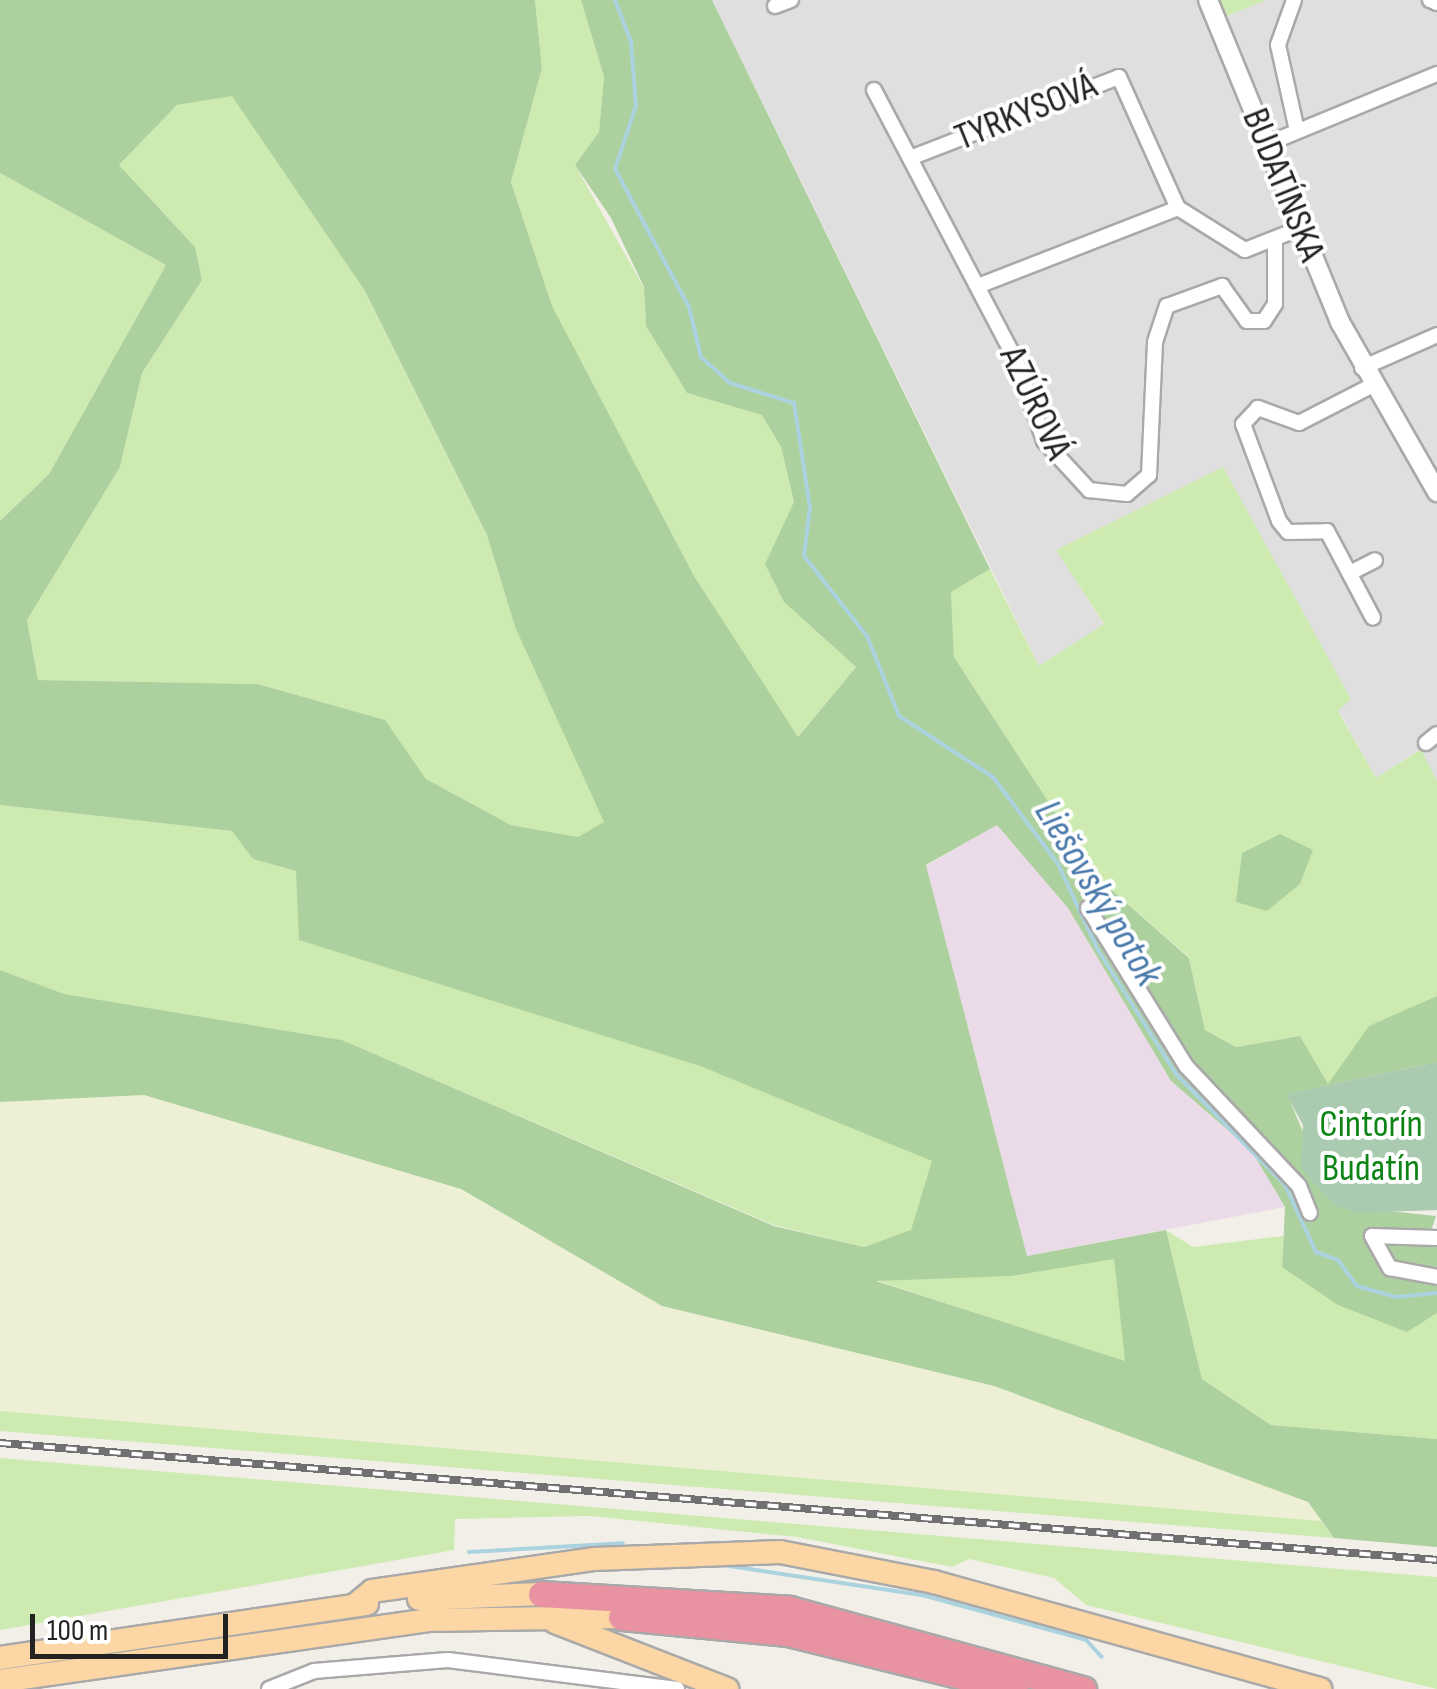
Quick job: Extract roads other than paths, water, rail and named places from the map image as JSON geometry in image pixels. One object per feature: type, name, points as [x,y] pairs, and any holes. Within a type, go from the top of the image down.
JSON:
[{"type":"highway","points":[[542,1606],[790,1609],[1083,1689]]},
{"type":"highway","points":[[621,1617],[788,1634],[1015,1689]]},
{"type":"main road","points":[[355,1605],[372,1591],[595,1559],[780,1552],[934,1582],[1320,1689]]},
{"type":"main road","points":[[0,1658],[355,1605],[542,1606],[621,1617]]},
{"type":"main road","points":[[0,1681],[309,1632],[542,1606],[726,1689]]},
{"type":"street","points":[[775,6],[790,0]]},
{"type":"street","name":"BUDATÍNSKA","points":[[1208,0],[1362,368],[1437,492]]},
{"type":"street","points":[[1294,0],[1278,45],[1297,130]]},
{"type":"street","points":[[1430,0],[1437,2]]},
{"type":"street","points":[[1266,144],[1437,74]]},
{"type":"street","name":"TYRKYSOVÁ","points":[[910,158],[1119,77],[1178,208]]},
{"type":"street","name":"TYRKYSOVÁ","points":[[874,90],[978,286]]},
{"type":"street","points":[[978,286],[1178,208],[1232,246],[1276,243],[1301,228]]},
{"type":"street","name":"AZÚROVÁ","points":[[978,286],[1044,441],[1077,483],[1116,496],[1141,485],[1154,463],[1161,315],[1214,285],[1229,290],[1247,320],[1264,321],[1275,304],[1276,243]]},
{"type":"street","points":[[1362,368],[1437,335]]},
{"type":"street","points":[[1371,386],[1299,423],[1258,408],[1243,424],[1283,528],[1321,527],[1374,618]]},
{"type":"street","points":[[1350,573],[1375,560]]},
{"type":"street","points":[[1088,908],[1186,1066],[1300,1186],[1310,1213]]},
{"type":"street","points":[[1437,1238],[1372,1236],[1390,1268],[1437,1277]]},
{"type":"street","points":[[269,1689],[314,1671],[448,1660],[676,1689]]},
{"type":"waterway","name":"Liešovský potok","points":[[615,0],[631,42],[636,106],[615,169],[689,307],[701,357],[730,383],[794,403],[810,507],[804,556],[867,636],[899,716],[993,777],[1058,864],[1098,950],[1176,1074],[1285,1185],[1316,1252],[1338,1260],[1357,1286],[1396,1297],[1437,1293]]},
{"type":"waterway","points":[[469,1552],[623,1543]]},
{"type":"waterway","points":[[723,1565],[922,1595],[1086,1640],[1102,1657]]},
{"type":"railway","points":[[0,1443],[1437,1560]]},
{"type":"park label","name":"Cintorín Budatín","points":[[1371,1147]]}]
